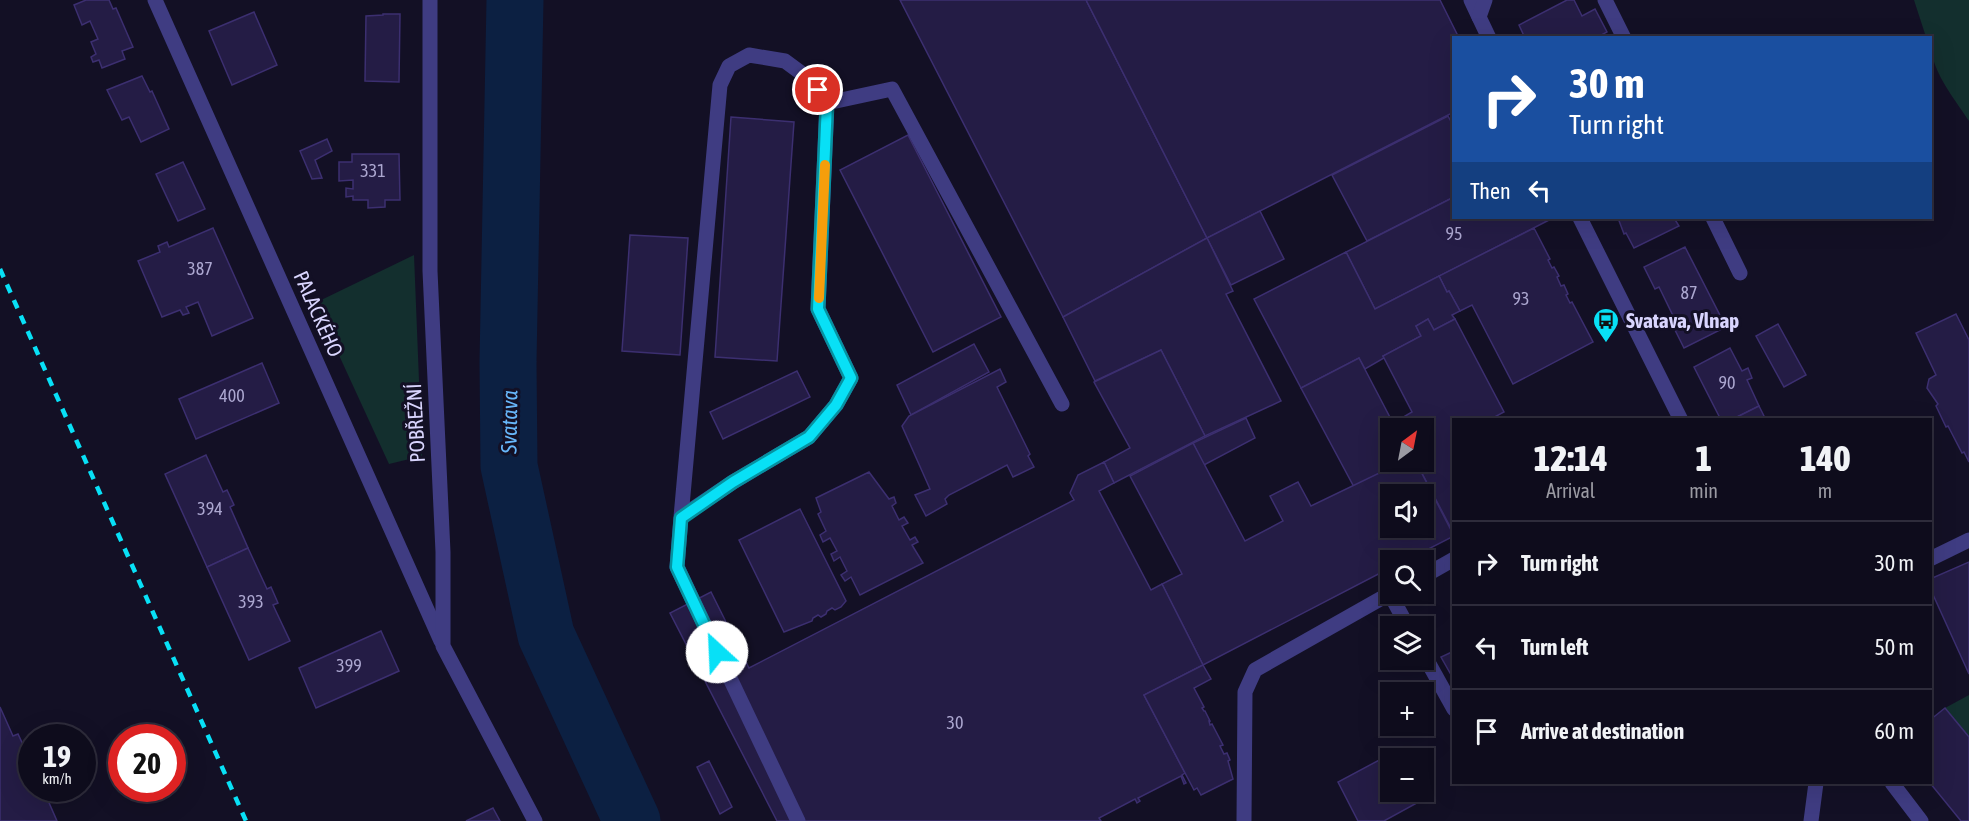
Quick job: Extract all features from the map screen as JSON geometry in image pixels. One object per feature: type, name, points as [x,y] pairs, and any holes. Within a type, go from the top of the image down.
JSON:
[{"type":"street","name":"PALACKÉHO","points":[[155,0],[443,646]]},
{"type":"street","name":"POBŘEŽNÍ","points":[[430,0],[430,271],[443,552],[443,646],[535,821]]},
{"type":"street","points":[[1471,0],[1488,36]]},
{"type":"street","points":[[1479,17],[1485,0]]},
{"type":"street","points":[[1605,0],[1623,36]]},
{"type":"street","points":[[681,518],[733,482],[809,437],[836,405],[851,378],[818,309],[827,103],[808,78],[785,60],[749,55],[729,66],[720,85],[681,518],[677,567],[798,821]]},
{"type":"street","points":[[827,103],[892,89],[1062,404]]},
{"type":"street","points":[[1580,219],[1680,418]]},
{"type":"street","points":[[1713,219],[1740,273]]},
{"type":"street","points":[[1932,559],[1969,540]]},
{"type":"street","points":[[1434,570],[1452,560]]},
{"type":"street","points":[[1244,821],[1245,692],[1255,670],[1380,600]]},
{"type":"street","points":[[1432,670],[1452,705]]},
{"type":"street","points":[[1811,821],[1816,784]]},
{"type":"street","points":[[1893,784],[1921,821]]},
{"type":"green space","points":[[1914,0],[1969,0],[1969,121],[1938,71],[1932,54],[1932,36],[1926,36]]},
{"type":"green space","points":[[414,255],[422,456],[389,464],[315,303]]},
{"type":"green space","points":[[1969,695],[1969,737],[1945,708]]},
{"type":"building","points":[[86,0],[109,0],[113,9],[116,8],[133,47],[122,51],[125,59],[102,68],[99,60],[93,62],[91,57],[96,54],[91,42],[98,39],[90,21],[82,25],[74,5]]},
{"type":"building","points":[[900,0],[1086,0],[1207,238],[1063,317]]},
{"type":"building","points":[[1086,0],[1440,0],[1458,36],[1452,36],[1452,113],[1207,238]]},
{"type":"building","points":[[1567,0],[1574,0],[1582,16],[1595,9],[1607,32],[1600,36],[1524,36],[1519,25]]},
{"type":"building","points":[[254,12],[277,65],[232,85],[209,31]]},
{"type":"building","points":[[400,14],[399,82],[365,81],[366,16]]},
{"type":"building","points":[[142,76],[150,92],[152,91],[169,129],[141,142],[129,117],[122,120],[107,90]]},
{"type":"building","points":[[1448,116],[1452,123],[1452,198],[1367,241],[1332,175]]},
{"type":"building","points":[[731,117],[794,122],[777,361],[715,357]]},
{"type":"building","points":[[908,135],[1001,317],[933,352],[840,170]]},
{"type":"building","points":[[327,139],[332,151],[315,160],[322,178],[312,179],[300,151]]},
{"type":"building","points":[[352,154],[399,154],[400,200],[385,200],[385,207],[368,208],[368,200],[353,200],[353,196],[346,197],[346,188],[353,189],[353,180],[339,181],[339,162],[352,162]]},
{"type":"building","points":[[183,162],[205,209],[178,221],[156,174]]},
{"type":"building","points":[[1452,198],[1452,219],[1551,219],[1375,309],[1346,252]]},
{"type":"building","points":[[1260,211],[1284,259],[1231,285],[1207,238]]},
{"type":"building","points":[[1618,219],[1675,219],[1679,226],[1634,248],[1626,233],[1624,234]]},
{"type":"building","points":[[213,228],[253,318],[212,336],[198,302],[186,307],[189,313],[183,315],[180,310],[162,317],[138,261],[160,252],[158,246],[167,242],[169,247]]},
{"type":"building","points":[[1534,228],[1550,259],[1548,260],[1552,268],[1554,267],[1559,276],[1557,277],[1561,286],[1564,285],[1570,303],[1572,302],[1593,342],[1513,384],[1472,305],[1460,311],[1439,276]]},
{"type":"building","points":[[630,235],[688,238],[680,355],[622,351]]},
{"type":"building","points":[[1207,238],[1233,291],[1226,294],[1281,401],[1205,436],[1161,350],[1095,381],[1063,317]]},
{"type":"building","points":[[1685,247],[1726,327],[1684,348],[1673,326],[1677,324],[1659,287],[1655,289],[1644,267]]},
{"type":"building","points":[[1346,252],[1375,309],[1439,276],[1460,311],[1452,315],[1455,319],[1434,330],[1428,319],[1416,326],[1421,336],[1383,356],[1384,358],[1365,369],[1359,358],[1301,388],[1254,299]]},
{"type":"building","points":[[1956,314],[1969,340],[1969,462],[1948,426],[1946,427],[1936,406],[1938,404],[1927,388],[1929,379],[1936,375],[1916,333]]},
{"type":"building","points":[[1428,319],[1434,330],[1455,319],[1504,412],[1493,418],[1452,418],[1452,530],[1434,496],[1434,484],[1428,484],[1421,472],[1434,472],[1434,418],[1402,418],[1412,412],[1383,356],[1421,336],[1416,326]]},
{"type":"building","points":[[1778,324],[1806,375],[1784,387],[1756,336]]},
{"type":"building","points":[[974,344],[989,372],[911,415],[897,385]]},
{"type":"building","points":[[1730,348],[1742,371],[1748,368],[1752,378],[1747,380],[1759,406],[1735,418],[1720,418],[1694,367]]},
{"type":"building","points":[[1161,350],[1205,436],[1114,483],[1104,462],[1130,448],[1094,382]]},
{"type":"building","points":[[1359,358],[1390,418],[1380,418],[1380,472],[1383,472],[1354,487],[1301,388]]},
{"type":"building","points":[[262,363],[279,403],[196,439],[179,399]]},
{"type":"building","points":[[1000,369],[1006,382],[997,387],[1030,454],[1028,456],[1034,467],[1013,477],[1007,465],[949,495],[945,499],[947,504],[926,516],[915,495],[930,489],[902,426],[909,416]]},
{"type":"building","points":[[797,371],[810,397],[723,439],[710,412]]},
{"type":"building","points":[[1759,406],[1765,418],[1735,418]]},
{"type":"building","points":[[1246,418],[1255,438],[1204,465],[1193,443]]},
{"type":"building","points":[[1193,443],[1245,541],[1283,521],[1270,496],[1298,482],[1311,506],[1381,472],[1421,472],[1427,484],[1380,484],[1380,538],[1434,538],[1434,497],[1452,532],[1452,537],[1427,550],[1380,550],[1380,573],[1203,665],[1162,584],[1182,574],[1130,476]]},
{"type":"building","points":[[206,455],[223,492],[227,490],[234,505],[230,507],[248,548],[207,567],[165,474]]},
{"type":"building","points":[[1104,462],[1114,483],[1099,491],[1151,590],[1162,584],[1203,665],[1144,695],[1185,773],[1182,775],[1186,783],[1184,784],[1181,776],[1138,798],[1140,801],[1137,803],[1135,799],[1099,818],[1101,821],[777,821],[670,613],[711,592],[749,668],[1074,500],[1070,493],[1078,475]]},
{"type":"building","points":[[869,472],[889,499],[894,497],[896,503],[892,506],[899,520],[904,517],[908,523],[902,526],[910,540],[915,537],[918,542],[912,545],[923,563],[860,595],[851,577],[845,581],[841,575],[847,571],[840,557],[834,561],[831,554],[837,551],[830,538],[823,542],[820,535],[826,531],[818,514],[821,512],[816,498]]},
{"type":"building","points":[[800,509],[846,601],[841,607],[835,610],[832,608],[821,617],[818,615],[812,621],[784,632],[739,540]]},
{"type":"building","points":[[248,548],[267,589],[271,587],[278,603],[273,605],[290,641],[249,660],[207,567]]},
{"type":"building","points":[[1969,562],[1969,674],[1932,592],[1932,578]]},
{"type":"building","points":[[381,631],[399,671],[316,708],[299,668]]},
{"type":"building","points":[[1452,652],[1452,676],[1441,657]]},
{"type":"building","points":[[1203,665],[1211,679],[1194,688],[1210,725],[1212,724],[1223,745],[1220,746],[1224,754],[1227,753],[1230,760],[1228,761],[1233,779],[1201,795],[1197,788],[1194,790],[1144,695]]},
{"type":"building","points":[[0,707],[13,736],[18,734],[18,802],[49,802],[57,821],[0,821]]},
{"type":"building","points":[[1945,708],[1969,737],[1969,821],[1961,821],[1931,784],[1932,718]]},
{"type":"building","points":[[1380,760],[1380,802],[1419,802],[1384,821],[1358,821],[1338,782]]},
{"type":"building","points":[[709,761],[732,807],[720,814],[697,767]]},
{"type":"building","points":[[493,808],[500,821],[466,821]]},
{"type":"waterway","name":"Svatava","points":[[515,0],[508,362],[509,466],[546,635],[632,821]]},
{"type":"railway","points":[[0,269],[246,821]]},
{"type":"slow traffic","points":[[819,298],[825,165]]},
{"type":"place","name":"Svatava, Vlnap","points":[[1606,344]]},
{"type":"route","points":[[717,652],[677,567],[681,518],[733,482],[809,437],[836,405],[851,378],[818,309],[827,103],[818,90]]}]
